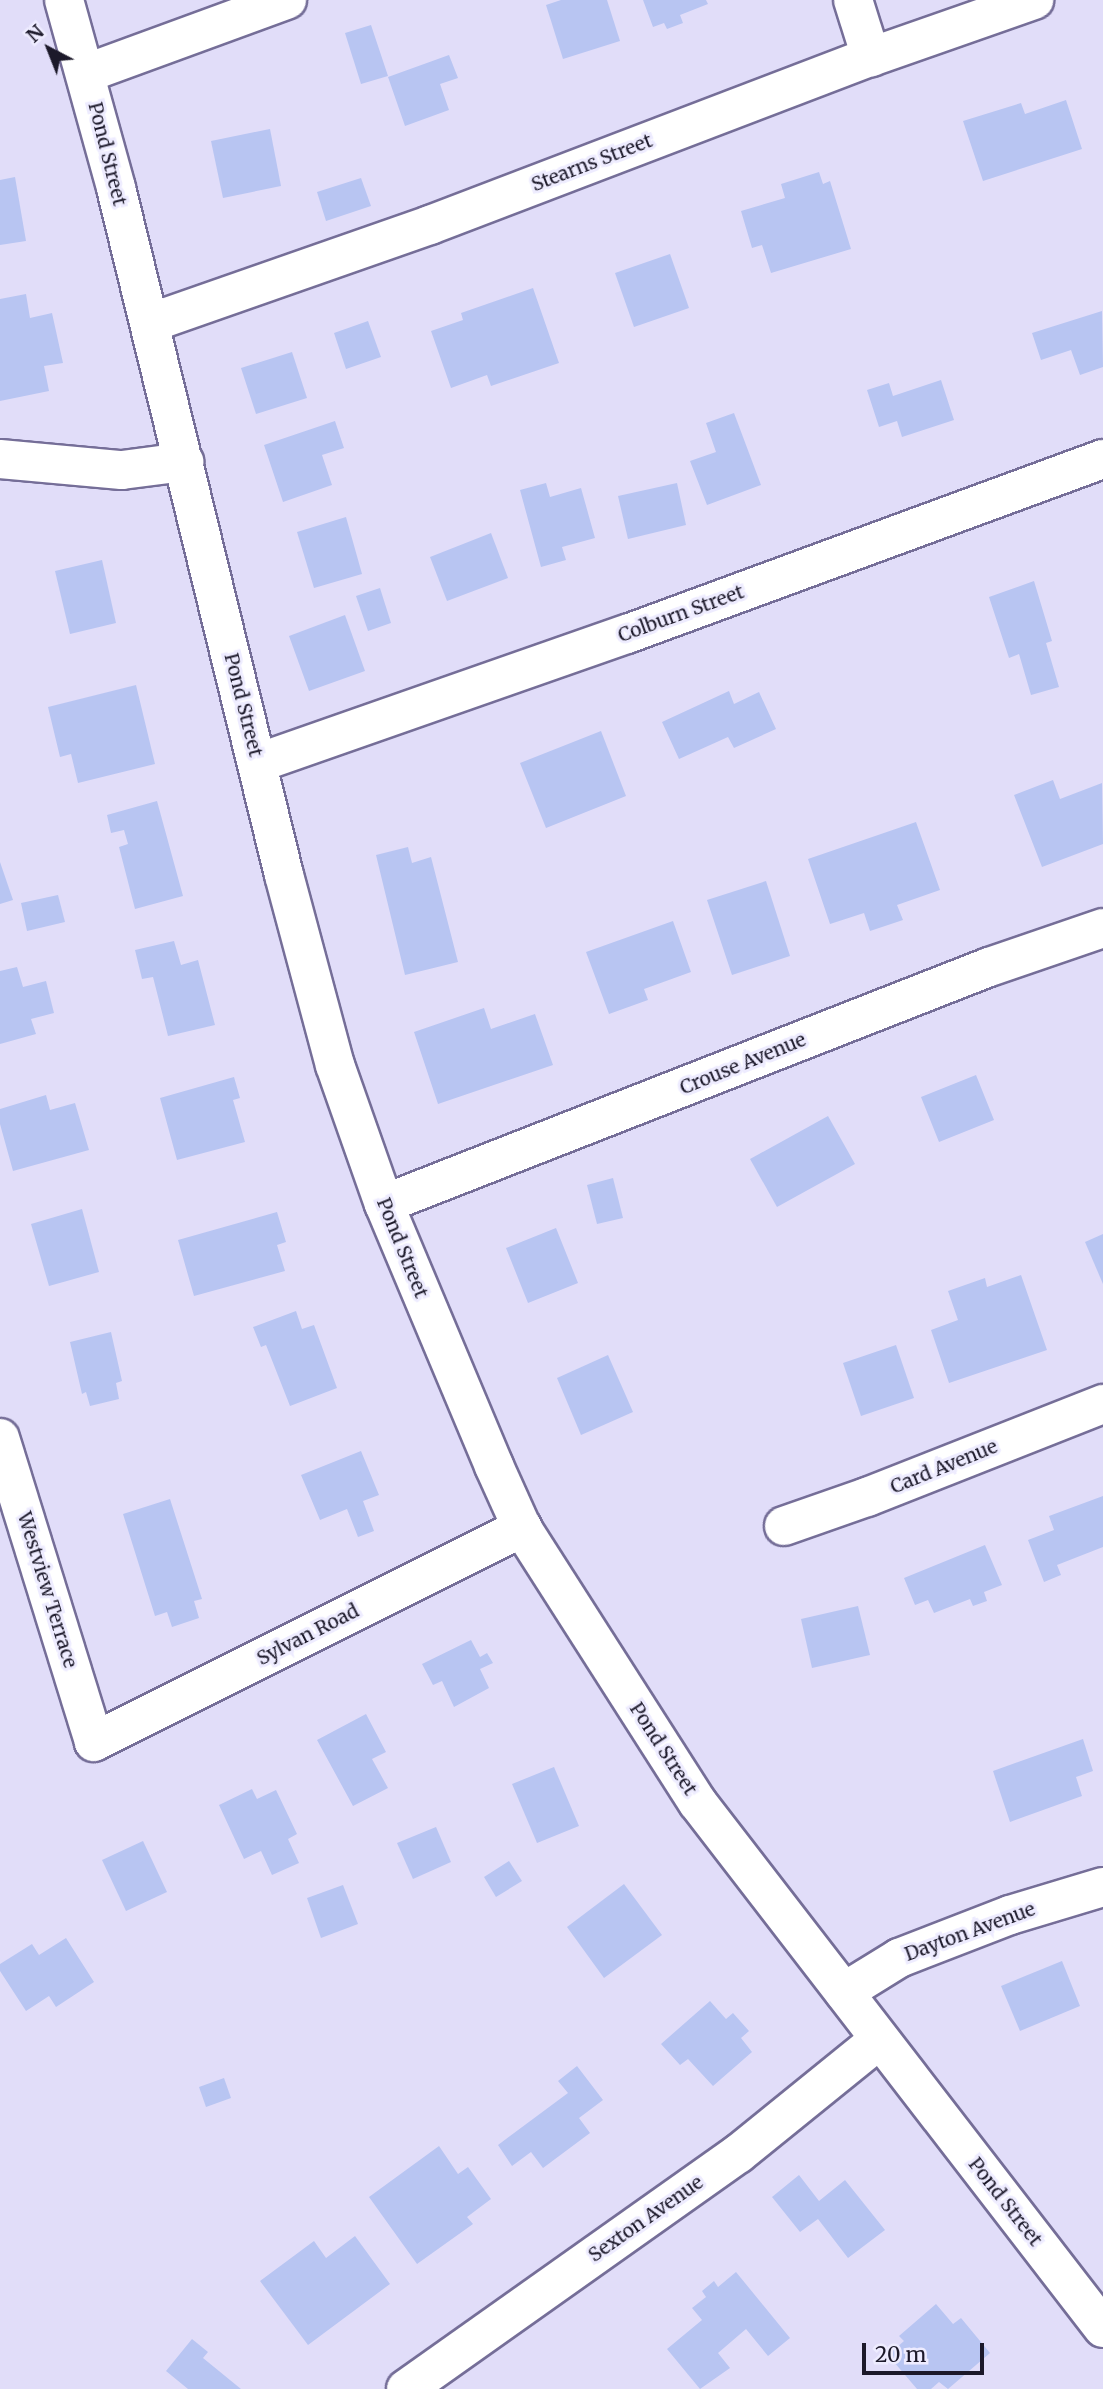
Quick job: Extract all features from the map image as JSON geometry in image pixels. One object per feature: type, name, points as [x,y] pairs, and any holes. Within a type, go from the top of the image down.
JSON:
[{"type":"street","name":"Pond Street","points":[[64,0],[87,73],[335,1065],[384,1204],[522,1528],[698,1803],[878,2040],[1103,2328]]},
{"type":"street","points":[[87,73],[287,0]]},
{"type":"street","points":[[853,0],[871,57]]},
{"type":"street","name":"Stearns Street","points":[[150,323],[430,225],[871,57],[1034,0]]},
{"type":"street","points":[[0,459],[122,470],[184,462]]},
{"type":"street","name":"Colburn Street","points":[[258,763],[614,638],[1103,459]]},
{"type":"street","name":"Crouse Avenue","points":[[384,1204],[989,967],[1103,928]]},
{"type":"street","name":"Card Avenue","points":[[784,1526],[867,1497],[1103,1404]]},
{"type":"street","name":"Westview Terrace","points":[[0,1438],[94,1742]]},
{"type":"street","name":"Sylvan Road","points":[[94,1742],[522,1528]]},
{"type":"street","name":"Dayton Avenue","points":[[844,1992],[899,1958],[1010,1915],[1103,1887]]},
{"type":"street","name":"Sexton Avenue","points":[[406,2389],[738,2154],[878,2040]]},
{"type":"building","points":[[561,0],[607,0],[620,41],[563,59],[546,5]]},
{"type":"building","points":[[643,0],[706,0],[708,4],[680,15],[683,23],[667,29],[664,23],[653,27]]},
{"type":"building","points":[[371,25],[388,76],[361,84],[345,33]]},
{"type":"building","points":[[449,55],[458,78],[440,84],[449,110],[405,126],[388,77]]},
{"type":"building","points":[[1066,100],[1082,149],[983,181],[963,121],[1021,103],[1025,114]]},
{"type":"building","points":[[270,129],[281,186],[223,198],[211,141]]},
{"type":"building","points":[[819,172],[823,184],[830,181],[851,249],[771,273],[762,245],[752,248],[741,211],[785,198],[781,184]]},
{"type":"building","points":[[15,177],[26,241],[0,245],[0,180]]},
{"type":"building","points":[[361,178],[371,206],[326,221],[317,192]]},
{"type":"building","points":[[670,254],[689,308],[634,327],[615,273]]},
{"type":"building","points":[[533,288],[559,363],[491,386],[487,375],[451,388],[431,331],[463,320],[461,313]]},
{"type":"building","points":[[26,294],[30,318],[52,313],[63,363],[44,366],[49,391],[0,401],[0,299]]},
{"type":"building","points":[[1102,311],[1103,367],[1080,375],[1071,350],[1041,360],[1032,333]]},
{"type":"building","points":[[368,321],[381,357],[346,369],[334,333]]},
{"type":"building","points":[[292,352],[307,398],[256,414],[241,368]]},
{"type":"building","points":[[941,380],[954,420],[902,437],[897,421],[879,427],[867,390],[889,383],[893,396]]},
{"type":"building","points":[[734,413],[761,485],[707,505],[690,461],[716,452],[706,423]]},
{"type":"building","points":[[335,421],[344,448],[322,455],[332,485],[283,502],[264,445]]},
{"type":"building","points":[[546,483],[550,497],[581,488],[595,538],[562,547],[566,560],[541,567],[520,490]]},
{"type":"building","points":[[677,483],[686,525],[628,539],[618,496]]},
{"type":"building","points":[[346,517],[362,574],[314,588],[297,532]]},
{"type":"building","points":[[491,533],[508,578],[447,601],[430,557]]},
{"type":"building","points":[[102,560],[116,623],[70,634],[55,571]]},
{"type":"building","points":[[1034,581],[1052,641],[1046,643],[1059,687],[1031,695],[1019,654],[1009,658],[989,597]]},
{"type":"building","points":[[380,588],[391,623],[368,631],[356,596]]},
{"type":"building","points":[[345,615],[365,671],[309,691],[289,636]]},
{"type":"building","points":[[136,685],[155,764],[78,783],[71,754],[60,757],[48,707]]},
{"type":"building","points":[[729,691],[734,704],[759,692],[776,729],[734,748],[728,737],[679,759],[662,722]]},
{"type":"building","points":[[601,731],[626,796],[546,828],[520,763]]},
{"type":"building","points":[[1053,780],[1060,799],[1102,783],[1103,844],[1042,867],[1014,795]]},
{"type":"building","points":[[157,801],[183,896],[135,909],[119,847],[128,844],[124,830],[111,833],[107,815]]},
{"type":"building","points":[[916,822],[940,890],[897,905],[903,920],[870,931],[864,913],[830,924],[808,859]]},
{"type":"building","points":[[408,847],[412,863],[431,857],[458,962],[405,975],[376,855]]},
{"type":"building","points":[[0,862],[13,900],[0,904]]},
{"type":"building","points":[[766,881],[790,956],[732,975],[707,900]]},
{"type":"building","points":[[58,895],[65,922],[27,931],[21,903]]},
{"type":"building","points":[[673,921],[691,972],[644,989],[648,1000],[609,1014],[586,952]]},
{"type":"building","points":[[174,941],[181,965],[198,960],[215,1025],[168,1036],[153,977],[142,979],[135,950]]},
{"type":"building","points":[[17,967],[23,987],[46,981],[54,1013],[31,1019],[36,1034],[0,1044],[0,971]]},
{"type":"building","points":[[484,1008],[491,1029],[535,1014],[553,1065],[438,1104],[414,1032]]},
{"type":"building","points":[[976,1075],[994,1120],[939,1142],[921,1097]]},
{"type":"building","points":[[234,1077],[240,1098],[233,1100],[245,1142],[177,1160],[160,1098]]},
{"type":"building","points":[[46,1095],[50,1110],[75,1103],[89,1150],[13,1171],[0,1124],[0,1109]]},
{"type":"building","points":[[828,1116],[855,1164],[777,1207],[750,1159]]},
{"type":"building","points":[[613,1178],[623,1218],[597,1224],[587,1185]]},
{"type":"building","points":[[82,1209],[99,1272],[49,1286],[31,1224]]},
{"type":"building","points":[[277,1212],[286,1242],[277,1245],[285,1271],[194,1296],[178,1240]]},
{"type":"building","points":[[556,1228],[578,1283],[528,1303],[506,1248]]},
{"type":"building","points":[[1103,1234],[1103,1284],[1085,1242]]},
{"type":"building","points":[[1021,1275],[1047,1350],[949,1383],[931,1330],[958,1320],[948,1291],[985,1278],[987,1287]]},
{"type":"building","points":[[296,1311],[302,1329],[314,1325],[337,1388],[290,1406],[266,1345],[261,1347],[253,1327]]},
{"type":"building","points":[[111,1332],[122,1381],[116,1383],[119,1399],[90,1406],[86,1392],[82,1394],[70,1342]]},
{"type":"building","points":[[896,1345],[914,1398],[861,1416],[843,1363]]},
{"type":"building","points":[[608,1355],[633,1412],[581,1435],[557,1378]]},
{"type":"building","points":[[361,1451],[379,1495],[363,1501],[374,1531],[358,1537],[347,1509],[320,1520],[301,1475]]},
{"type":"building","points":[[1103,1496],[1103,1547],[1057,1565],[1061,1575],[1044,1582],[1028,1540],[1054,1530],[1049,1516]]},
{"type":"building","points":[[170,1499],[202,1599],[194,1601],[199,1618],[172,1627],[167,1612],[155,1616],[123,1514]]},
{"type":"building","points":[[985,1545],[1002,1585],[984,1592],[987,1601],[973,1606],[970,1599],[934,1613],[928,1600],[915,1605],[904,1578]]},
{"type":"building","points":[[858,1606],[870,1655],[812,1668],[801,1619]]},
{"type":"building","points":[[471,1640],[480,1657],[487,1653],[493,1663],[480,1669],[489,1688],[454,1707],[442,1681],[433,1685],[422,1664]]},
{"type":"building","points":[[366,1714],[386,1752],[372,1759],[388,1788],[353,1806],[317,1740]]},
{"type":"building","points":[[1083,1739],[1093,1771],[1076,1777],[1082,1796],[1010,1822],[993,1771]]},
{"type":"building","points":[[554,1767],[579,1826],[537,1843],[512,1784]]},
{"type":"building","points":[[252,1789],[257,1799],[276,1790],[297,1834],[288,1839],[299,1863],[272,1875],[261,1851],[244,1859],[219,1805]]},
{"type":"building","points":[[436,1827],[451,1862],[413,1879],[397,1843]]},
{"type":"building","points":[[143,1841],[167,1892],[126,1911],[102,1860]]},
{"type":"building","points":[[509,1861],[522,1881],[496,1897],[484,1877]]},
{"type":"building","points":[[624,1884],[662,1935],[604,1978],[567,1927]]},
{"type":"building","points":[[343,1885],[358,1924],[321,1938],[307,1898]]},
{"type":"building","points":[[66,1938],[94,1982],[56,2007],[49,1996],[26,2011],[0,1971],[0,1964],[32,1944],[39,1955]]},
{"type":"building","points":[[1062,1961],[1080,2006],[1020,2031],[1001,1986]]},
{"type":"building","points":[[710,2001],[726,2019],[733,2013],[749,2031],[741,2038],[752,2052],[713,2086],[688,2059],[680,2065],[661,2044]]},
{"type":"building","points":[[577,2066],[603,2100],[579,2118],[590,2133],[543,2168],[531,2152],[512,2166],[498,2145],[568,2093],[558,2081]]},
{"type":"building","points":[[224,2078],[231,2098],[206,2107],[199,2087]]},
{"type":"building","points":[[439,2146],[458,2174],[468,2167],[491,2199],[467,2217],[473,2224],[417,2264],[369,2197]]},
{"type":"building","points":[[799,2175],[819,2201],[845,2180],[885,2230],[848,2258],[818,2219],[800,2232],[772,2197]]},
{"type":"building","points":[[355,2236],[390,2284],[308,2345],[260,2281],[314,2241],[326,2258]]},
{"type":"building","points":[[736,2272],[790,2338],[768,2356],[746,2329],[718,2353],[730,2368],[700,2389],[667,2349],[702,2320],[692,2308],[706,2297],[702,2291],[714,2281],[718,2287]]},
{"type":"building","points":[[936,2304],[953,2324],[961,2318],[990,2353],[948,2389],[939,2382],[931,2389],[917,2389],[888,2355],[904,2341],[899,2336]]},
{"type":"building","points":[[192,2339],[208,2352],[203,2358],[241,2389],[188,2389],[166,2371]]}]
